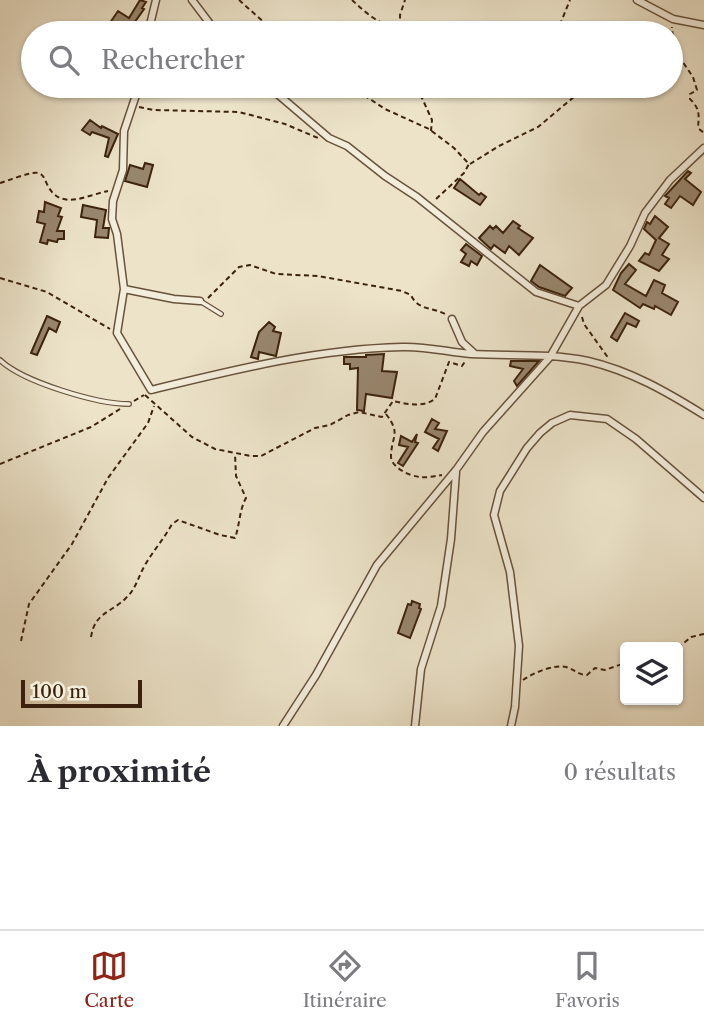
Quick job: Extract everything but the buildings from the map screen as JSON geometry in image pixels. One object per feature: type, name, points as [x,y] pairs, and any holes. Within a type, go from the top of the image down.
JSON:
[{"type":"street","points":[[151,21],[156,0]]},
{"type":"street","points":[[192,0],[208,21]]},
{"type":"street","points":[[637,0],[673,19],[704,25]]},
{"type":"street","points":[[134,98],[124,131],[123,170],[113,201],[112,219],[117,234],[124,289],[117,333],[147,392],[239,369],[367,348],[407,347],[586,361],[656,385],[704,415]]},
{"type":"street","points":[[282,98],[329,138],[347,146],[536,292],[579,306]]},
{"type":"street","points":[[283,726],[316,676],[377,565],[456,470],[483,432],[551,357],[579,306],[606,285],[630,246],[645,213],[670,180],[704,148]]},
{"type":"street","points":[[124,289],[200,301]]},
{"type":"street","points":[[452,319],[462,342],[472,354]]},
{"type":"street","points":[[511,726],[519,646],[516,608],[510,572],[494,515],[500,491],[527,448],[551,424],[570,415],[607,419],[636,439],[704,498]]},
{"type":"street","points":[[415,726],[421,669],[441,606],[451,538],[456,470]]},
{"type":"lane","points":[[200,301],[221,314]]},
{"type":"lane","points":[[0,360],[7,367],[22,374],[92,400],[129,404]]},
{"type":"path","points":[[239,0],[263,21]]},
{"type":"path","points":[[352,0],[378,21]]},
{"type":"path","points":[[400,21],[405,0]]},
{"type":"path","points":[[561,21],[570,0]]},
{"type":"path","points":[[683,62],[693,76],[697,90],[690,93],[690,99],[698,107],[698,128],[704,134]]},
{"type":"path","points":[[372,98],[385,109],[431,131],[454,148],[469,164]]},
{"type":"path","points":[[422,98],[432,120],[431,131]]},
{"type":"path","points":[[430,208],[438,196],[464,173],[469,164],[538,127],[573,98]]},
{"type":"path","points":[[131,105],[155,110],[239,112],[285,124],[309,136],[329,138]]},
{"type":"path","points":[[0,183],[36,172],[42,175],[52,194],[63,200],[83,200],[117,189]]},
{"type":"path","points":[[200,301],[208,298],[239,267],[250,265],[276,274],[318,276],[402,291],[411,295],[414,302],[421,307],[444,312],[452,319]]},
{"type":"path","points":[[0,278],[47,292],[117,333]]},
{"type":"path","points":[[579,306],[584,324],[615,369]]},
{"type":"path","points":[[0,464],[91,427],[147,392],[154,405],[192,437],[215,449],[261,456],[315,428],[330,425],[348,415],[359,412],[382,417],[393,401],[419,405],[432,402],[449,362],[463,366],[472,354]]},
{"type":"path","points":[[21,640],[29,604],[72,544],[108,478],[148,423],[154,405]]},
{"type":"path","points":[[386,413],[394,424],[396,434],[390,457],[399,468],[418,477],[456,470]]},
{"type":"path","points":[[91,637],[96,622],[134,590],[146,564],[172,524],[178,520],[235,538],[239,528],[239,512],[246,498],[236,476],[236,453]]},
{"type":"path","points":[[683,644],[704,634]]},
{"type":"path","points":[[516,684],[533,674],[557,667],[568,667],[579,675],[587,675],[595,668],[605,670],[620,665]]}]
